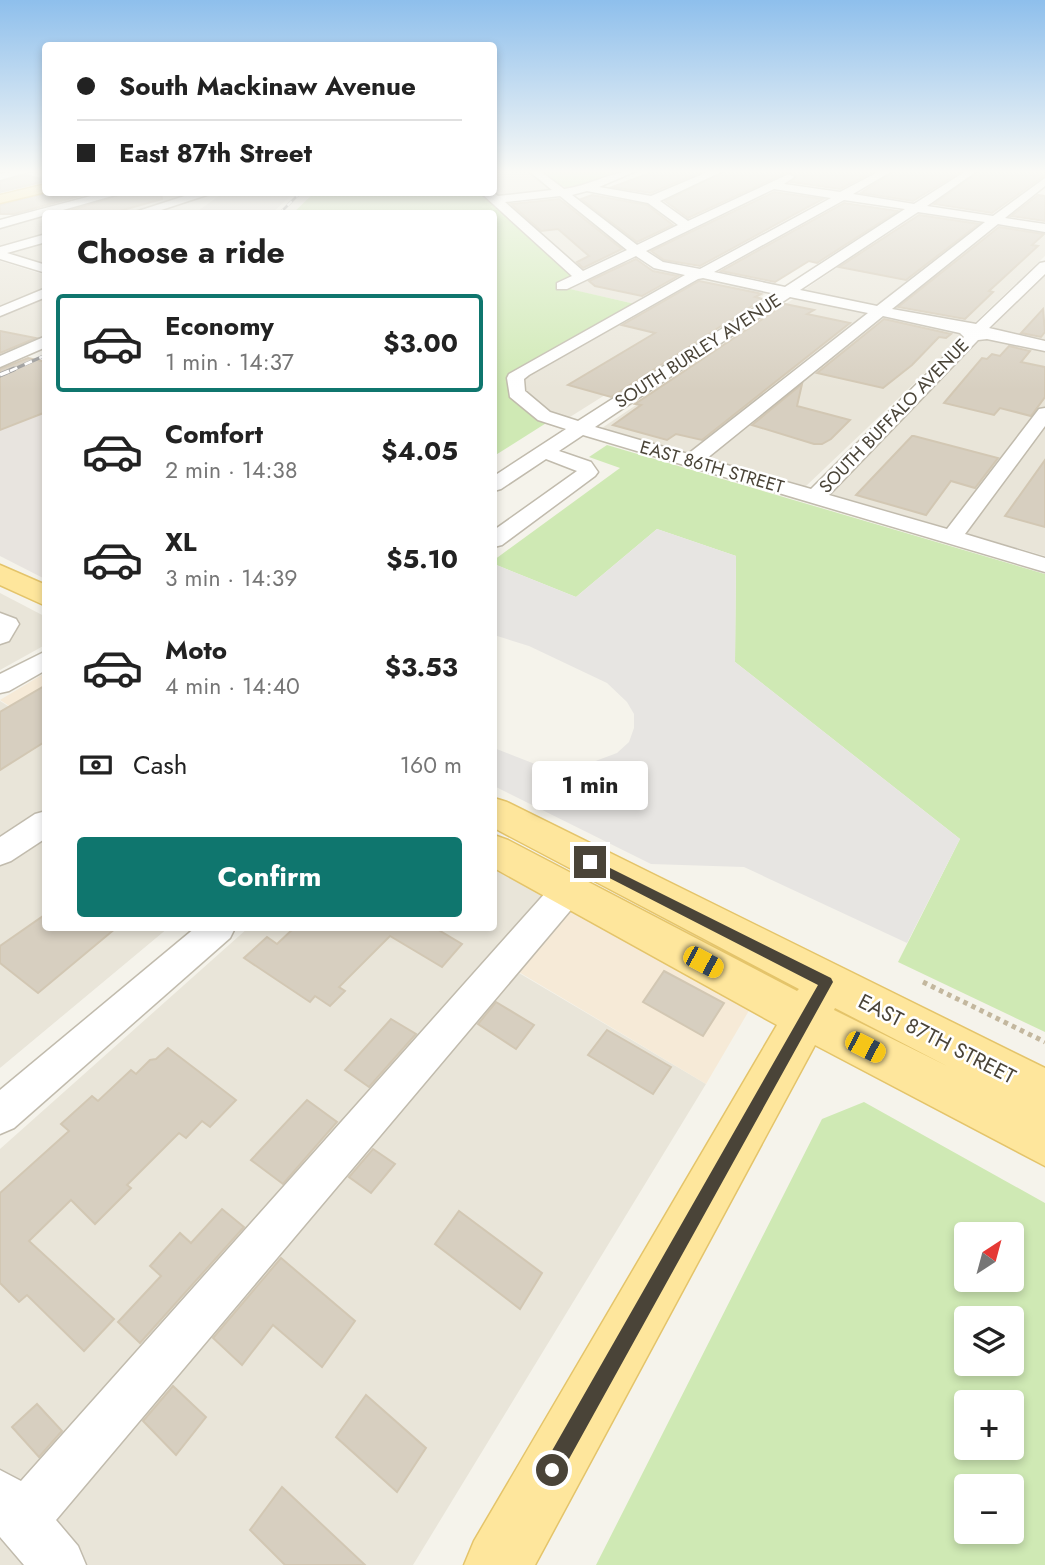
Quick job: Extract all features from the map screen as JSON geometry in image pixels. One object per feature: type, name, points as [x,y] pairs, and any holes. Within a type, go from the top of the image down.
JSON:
[{"type":"main road","points":[[0,574],[42,595]]},
{"type":"main road","name":"EAST 87TH STREET","points":[[497,814],[816,1000],[1045,1142]]},
{"type":"main road","name":"EAST 87TH STREET","points":[[497,852],[568,890],[816,1000],[1045,1093]]},
{"type":"main road","points":[[498,1565],[816,1000]]},
{"type":"street","points":[[0,253],[27,244]]},
{"type":"street","points":[[545,244],[582,277]]},
{"type":"street","points":[[629,244],[659,265],[1045,346]]},
{"type":"street","points":[[562,286],[649,244]]},
{"type":"street","points":[[698,274],[753,244]]},
{"type":"street","name":"SOUTH BURLEY AVENUE","points":[[497,483],[860,244]]},
{"type":"street","points":[[691,461],[965,244]]},
{"type":"street","points":[[0,253],[41,267]]},
{"type":"street","name":"SOUTH BUFFALO AVENUE","points":[[815,497],[1045,266]]},
{"type":"street","points":[[11,274],[41,267]]},
{"type":"street","name":"EAST 86TH STREET","points":[[698,274],[523,371],[515,378],[516,393],[544,416],[580,428],[1045,565]]},
{"type":"street","points":[[0,312],[42,294]]},
{"type":"street","points":[[0,362],[42,343]]},
{"type":"street","points":[[952,537],[1045,413]]},
{"type":"street","points":[[497,538],[588,472],[584,466],[544,452]]},
{"type":"street","points":[[0,620],[6,624],[0,636]]},
{"type":"street","points":[[0,685],[42,661]]},
{"type":"street","points":[[0,853],[42,824]]},
{"type":"street","points":[[59,1565],[11,1508],[568,890]]},
{"type":"street","points":[[0,1115],[215,931]]},
{"type":"path","points":[[923,982],[1045,1042]]},
{"type":"shaded area","points":[[32,244],[42,244],[42,264],[2,253]]},
{"type":"shaded area","points":[[538,244],[620,244],[626,249],[627,251],[574,277]]},
{"type":"shaded area","points":[[872,244],[948,257],[956,250],[919,244],[1045,244],[1045,256],[971,326],[801,292]]},
{"type":"shaded area","points":[[0,261],[42,274],[42,288],[0,307]]},
{"type":"shaded area","points":[[623,262],[767,293],[562,422],[530,406],[515,378],[635,304],[569,289]]},
{"type":"shaded area","points":[[1045,274],[1045,342],[989,330]]},
{"type":"shaded area","points":[[42,297],[42,344],[0,364],[0,316]]},
{"type":"shaded area","points":[[796,297],[967,333],[805,487],[602,428]]},
{"type":"shaded area","points":[[983,336],[1045,349],[1045,556],[827,493]]},
{"type":"shaded area","points":[[42,359],[42,577],[0,556],[0,378]]},
{"type":"shaded area","points":[[657,529],[736,556],[735,662],[960,839],[907,943],[744,867],[651,864],[497,787],[497,749],[535,764],[562,768],[582,766],[617,753],[629,742],[634,728],[634,714],[627,702],[607,683],[529,646],[497,636],[497,565],[576,597]]},
{"type":"shaded area","points":[[0,593],[42,615],[42,647],[0,670]]},
{"type":"shaded area","points":[[42,675],[42,727],[0,700]]},
{"type":"shaded area","points":[[0,701],[42,727],[42,931],[164,931],[0,1068]]},
{"type":"shaded area","points":[[497,865],[560,899],[504,964],[706,1084],[413,1565],[0,1565],[0,1149],[245,931],[497,931]]},
{"type":"shaded area","points":[[560,899],[754,1002],[706,1084],[504,963]]},
{"type":"green space","points":[[497,244],[538,244],[574,277],[557,286],[635,304],[514,372],[509,380],[508,391],[527,408],[551,420],[497,454]]},
{"type":"green space","points":[[607,445],[1045,574],[1045,1032],[898,962],[960,839],[735,662],[736,556],[657,529],[576,597],[497,565],[497,558],[620,468],[589,457]]},
{"type":"green space","points":[[864,1102],[1045,1203],[1045,1565],[596,1565],[822,1119]]},
{"type":"building","points":[[575,244],[616,244],[622,249],[583,268],[577,262],[589,256]]},
{"type":"building","points":[[666,244],[740,244],[700,266],[664,260],[651,251]]},
{"type":"building","points":[[770,244],[847,244],[817,263],[809,261],[775,282],[721,271]]},
{"type":"building","points":[[874,244],[953,244],[906,280],[839,267]]},
{"type":"building","points":[[977,244],[1038,246],[989,291],[993,292],[965,319],[898,307]]},
{"type":"building","points":[[636,259],[653,271],[678,276],[642,296],[595,286],[589,281]]},
{"type":"building","points":[[699,281],[758,293],[761,294],[755,297],[763,299],[611,397],[568,385],[655,333],[622,325]]},
{"type":"building","points":[[785,304],[814,310],[807,314],[850,323],[702,440],[676,434],[667,440],[613,425],[641,405],[635,404]]},
{"type":"building","points":[[1043,309],[1045,332],[1041,337],[1021,333]]},
{"type":"building","points":[[884,319],[951,334],[946,338],[939,337],[912,365],[883,388],[817,373]]},
{"type":"building","points":[[0,331],[36,338],[0,353]]},
{"type":"building","points":[[1009,346],[1030,351],[1021,362],[1045,367],[1045,397],[1031,416],[1000,408],[994,415],[944,403],[982,358],[987,359],[992,354],[1000,356]]},
{"type":"building","points":[[28,358],[42,361],[42,414],[0,430],[0,369]]},
{"type":"building","points":[[802,384],[797,406],[850,420],[831,439],[822,444],[814,444],[752,425]]},
{"type":"building","points":[[912,436],[998,458],[975,488],[951,481],[926,515],[856,495]]},
{"type":"building","points":[[1045,460],[1045,527],[1005,516]]},
{"type":"building","points":[[42,687],[42,744],[0,770],[0,712]]},
{"type":"building","points":[[42,917],[42,931],[112,931],[38,993],[0,963],[0,946]]},
{"type":"building","points":[[291,931],[440,931],[462,944],[442,967],[390,936],[339,987],[345,991],[330,1006],[315,996],[310,1002],[244,958],[267,937],[277,944]]},
{"type":"building","points":[[664,971],[724,1003],[703,1036],[643,1002]]},
{"type":"building","points":[[496,1002],[534,1025],[516,1049],[478,1024]]},
{"type":"building","points":[[391,1019],[416,1034],[369,1087],[345,1070]]},
{"type":"building","points":[[607,1030],[671,1067],[653,1094],[588,1055]]},
{"type":"building","points":[[168,1048],[236,1100],[210,1127],[202,1121],[186,1138],[179,1133],[127,1185],[131,1188],[95,1224],[71,1200],[29,1241],[114,1319],[84,1351],[27,1295],[19,1302],[0,1283],[0,1193],[69,1131],[61,1124],[92,1096],[98,1101],[131,1070],[136,1074]]},
{"type":"building","points":[[307,1100],[337,1122],[283,1184],[251,1160]]},
{"type":"building","points":[[373,1149],[395,1164],[371,1193],[349,1177]]},
{"type":"building","points":[[222,1209],[244,1227],[140,1343],[118,1322],[161,1276],[150,1266],[180,1233],[191,1243]]},
{"type":"building","points":[[459,1211],[542,1273],[520,1309],[435,1244]]},
{"type":"building","points":[[281,1258],[355,1321],[322,1367],[273,1325],[242,1365],[213,1338]]},
{"type":"building","points":[[173,1386],[206,1417],[176,1455],[143,1421]]},
{"type":"building","points":[[366,1395],[426,1448],[397,1492],[336,1437]]},
{"type":"building","points":[[37,1404],[62,1431],[39,1457],[12,1427]]},
{"type":"building","points":[[282,1487],[365,1565],[285,1565],[250,1530]]},
{"type":"railway","points":[[10,371],[42,357]]},
{"type":"railway","points":[[0,375],[14,369]]},
{"type":"route","points":[[552,1470],[826,982],[590,862]]}]
